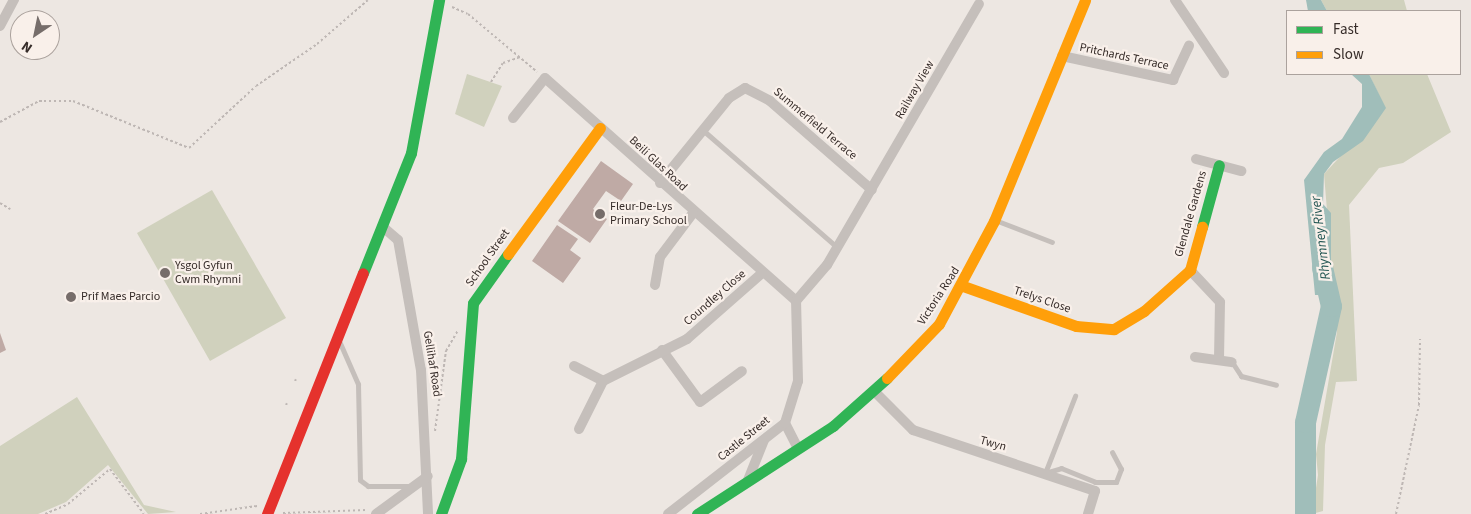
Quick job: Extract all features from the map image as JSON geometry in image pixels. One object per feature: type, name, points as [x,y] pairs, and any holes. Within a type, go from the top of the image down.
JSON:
[{"type":"main road","name":"Victoria Road","points":[[698,514],[798,448],[875,392],[914,355],[963,286],[995,220],[1085,0]]},
{"type":"main road","points":[[268,511],[411,152],[442,2]]},
{"type":"main road","name":"School Street","points":[[441,514],[461,459],[473,303],[600,128]]},
{"type":"main road","name":"Glendale Gardens","points":[[1114,329],[1144,311],[1190,270],[1219,165]]},
{"type":"main road","name":"Trelys Close","points":[[963,286],[1076,326],[1114,329]]},
{"type":"street","points":[[0,26],[14,0]]},
{"type":"street","points":[[1175,0],[1224,73]]},
{"type":"street","name":"Railway View","points":[[796,301],[837,246],[872,190],[979,4]]},
{"type":"street","name":"Pritchards Terrace","points":[[1062,56],[1173,80],[1189,45]]},
{"type":"street","points":[[513,118],[545,78]]},
{"type":"street","name":"Beili Glas Road","points":[[545,78],[693,214],[796,301]]},
{"type":"street","name":"Summerfield Terrace","points":[[660,183],[705,132],[729,98],[745,88],[770,101],[872,190]]},
{"type":"street","points":[[1196,159],[1241,172]]},
{"type":"street","points":[[656,285],[660,256],[693,214]]},
{"type":"street","name":"Gellihaf Road","points":[[383,226],[398,240],[421,370],[428,449],[428,514]]},
{"type":"street","name":"Glendale Gardens","points":[[1190,270],[1220,302],[1219,360]]},
{"type":"street","name":"Coundley Close","points":[[603,381],[710,322],[762,273]]},
{"type":"street","name":"Castle Street","points":[[668,514],[785,423],[798,381],[796,301]]},
{"type":"street","points":[[662,350],[700,402],[742,371]]},
{"type":"street","points":[[1195,357],[1232,362]]},
{"type":"street","points":[[574,366],[603,381],[579,428]]},
{"type":"street","name":"Twyn","points":[[875,392],[913,430],[1095,491],[1088,514]]},
{"type":"street","points":[[785,423],[798,448]]},
{"type":"street","points":[[748,480],[766,437]]},
{"type":"street","points":[[377,512],[428,476]]},
{"type":"lane","points":[[705,132],[837,246]]},
{"type":"lane","points":[[995,220],[1052,242]]},
{"type":"lane","points":[[339,336],[342,355],[358,384],[360,480],[368,486],[412,486]]},
{"type":"lane","points":[[1232,362],[1241,376],[1276,385]]},
{"type":"lane","points":[[1045,473],[1075,396]]},
{"type":"lane","points":[[1045,473],[1061,468],[1095,482],[1116,482],[1122,468],[1112,452]]},
{"type":"path","points":[[0,122],[39,101],[73,101],[189,148],[256,86],[317,44],[368,0]]},
{"type":"path","points":[[442,2],[468,14],[545,78]]},
{"type":"path","points":[[491,82],[503,63],[520,57]]},
{"type":"path","points":[[0,202],[10,208]]},
{"type":"path","points":[[428,449],[440,418],[446,351],[459,327]]},
{"type":"path","points":[[1396,514],[1419,406],[1420,340]]},
{"type":"path","points":[[45,514],[68,504],[110,468],[144,514]]},
{"type":"path","points":[[200,514],[268,511],[280,513],[377,512]]},
{"type":"green space","points":[[1321,0],[1404,0],[1407,10],[1326,10]]},
{"type":"green space","points":[[467,74],[502,86],[484,127],[455,114]]},
{"type":"green space","points":[[1369,75],[1427,75],[1451,132],[1403,163],[1379,168],[1349,205],[1357,381],[1336,382],[1325,445],[1323,511],[1312,514],[1318,475],[1316,454],[1337,332],[1324,174],[1385,108]]},
{"type":"green space","points":[[212,190],[286,318],[210,361],[137,233]]},
{"type":"green space","points":[[77,397],[144,505],[176,512],[148,514],[108,465],[66,502],[38,514],[0,514],[0,446]]},
{"type":"water","points":[[1306,0],[1321,0],[1326,10],[1308,10]]},
{"type":"water","points":[[1352,75],[1370,75],[1386,108],[1363,141],[1333,162],[1324,174],[1323,204],[1331,213],[1331,275],[1336,295],[1315,295],[1304,180],[1324,152],[1342,139],[1362,107],[1362,84]]},
{"type":"building","points":[[601,161],[633,184],[621,201],[606,191],[593,209],[607,219],[590,243],[558,221]]},
{"type":"building","points":[[557,225],[578,239],[570,250],[581,258],[563,283],[532,261]]},
{"type":"building","points":[[0,333],[6,350],[0,353]]},
{"type":"waterway","name":"Rhymney River","points":[[1305,514],[1305,422],[1331,306],[1322,267]]},
{"type":"traffic: fast","points":[[363,273],[411,153],[439,0]]},
{"type":"traffic: fast","points":[[1202,227],[1219,165]]},
{"type":"traffic: fast","points":[[441,514],[461,459],[473,303],[508,254]]},
{"type":"traffic: fast","points":[[697,514],[833,426],[887,378]]},
{"type":"traffic: slow","points":[[887,378],[939,324],[994,221],[1085,0]]},
{"type":"traffic: slow","points":[[508,254],[600,128]]},
{"type":"traffic: slow","points":[[963,286],[1076,326],[1114,329],[1144,311],[1190,270],[1202,227]]},
{"type":"traffic: jam","points":[[267,514],[363,273]]},
{"type":"place","name":"Fleur-De-Lys Primary School","points":[[600,214]]},
{"type":"place","name":"Ysgol Gyfun Cwm Rhymni","points":[[165,273]]},
{"type":"place","name":"Prif Maes Parcio","points":[[71,297]]}]
